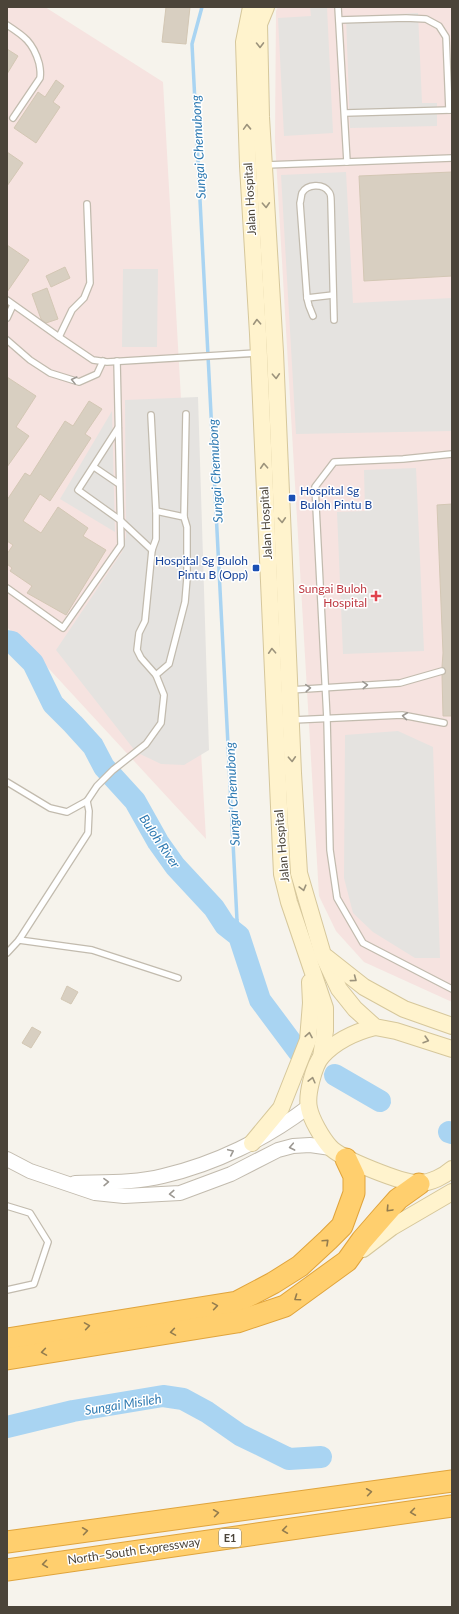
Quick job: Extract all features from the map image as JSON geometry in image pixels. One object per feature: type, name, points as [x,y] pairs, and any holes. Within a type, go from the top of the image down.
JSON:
[{"type":"highway","points":[[7,1339],[237,1302],[261,1290],[300,1266],[342,1226],[354,1193],[354,1176],[338,1153]]},
{"type":"highway","points":[[7,1359],[237,1322],[285,1306],[347,1261],[362,1240],[398,1199],[419,1184]]},
{"type":"highway","name":"E1","points":[[7,1541],[452,1481]]},
{"type":"highway","name":"North–South Expressway","points":[[7,1570],[452,1506]]},
{"type":"main road","name":"Jalan Hospital","points":[[251,7],[244,42],[256,166],[267,352],[282,690],[291,720],[299,873],[316,956],[324,1008],[325,1031],[321,1057],[311,1082],[308,1106]]},
{"type":"main road","name":"Jalan Hospital","points":[[256,166],[261,117],[259,24],[266,7]]},
{"type":"main road","name":"Jalan Hospital","points":[[282,690],[275,720],[282,874],[289,902],[316,956],[355,1009],[375,1027]]},
{"type":"main road","points":[[252,1143],[281,1108],[308,1040],[316,956],[364,987],[404,1009],[452,1026]]},
{"type":"main road","points":[[396,1030],[410,1026],[452,1026]]},
{"type":"main road","points":[[321,1057],[341,1041],[361,1031],[375,1027],[396,1030],[452,1049]]},
{"type":"main road","points":[[308,1106],[314,1122],[338,1153],[392,1177],[419,1184],[438,1179],[452,1169]]},
{"type":"main road","points":[[347,1261],[392,1227],[452,1192]]},
{"type":"street","points":[[67,1183],[123,1182],[163,1176],[217,1159],[252,1143],[283,1125],[308,1106]]},
{"type":"street","points":[[7,1159],[30,1171],[95,1193],[124,1196],[180,1194],[231,1174],[278,1150],[293,1146],[310,1145],[338,1153]]},
{"type":"lane","points":[[338,7],[347,162]]},
{"type":"lane","points":[[339,20],[406,18],[426,19],[439,26],[446,36],[450,110],[345,113]]},
{"type":"lane","points":[[7,25],[28,40],[32,45],[37,54],[41,72],[40,78],[13,118]]},
{"type":"lane","points":[[256,166],[452,158]]},
{"type":"lane","points":[[313,316],[307,298],[300,203],[302,193],[309,187],[316,185],[324,187],[330,193],[332,201],[334,320]]},
{"type":"lane","points":[[59,337],[72,310],[84,298],[90,283],[87,204]]},
{"type":"lane","points":[[307,298],[333,295]]},
{"type":"lane","points":[[7,300],[93,360],[117,361],[267,352]]},
{"type":"lane","points":[[7,318],[13,305]]},
{"type":"lane","points":[[7,340],[30,360],[50,373],[79,382],[97,374],[103,361]]},
{"type":"lane","points":[[7,588],[63,628],[121,545],[117,361]]},
{"type":"lane","points":[[156,675],[169,664],[185,602],[187,578],[187,527],[184,517],[186,414]]},
{"type":"lane","points":[[7,782],[50,808],[67,812],[87,801],[97,786],[113,770],[146,744],[161,723],[164,695],[156,675],[141,658],[137,650],[139,633],[145,621],[152,550],[156,539],[152,415]]},
{"type":"lane","points":[[118,428],[78,490],[120,520],[152,550]]},
{"type":"lane","points":[[452,454],[403,459],[334,462],[315,487],[326,687],[330,850],[337,898],[363,943],[452,988]]},
{"type":"lane","points":[[94,467],[119,484]]},
{"type":"lane","points":[[156,510],[184,517]]},
{"type":"lane","points":[[282,690],[400,683],[442,671]]},
{"type":"lane","points":[[275,720],[402,715],[444,723]]},
{"type":"lane","points":[[7,953],[19,940],[88,833],[89,811],[87,801]]},
{"type":"lane","points":[[19,940],[92,950],[178,978]]},
{"type":"lane","points":[[7,1206],[30,1213],[48,1242],[34,1284],[7,1290]]},
{"type":"shaded area","points":[[7,7],[45,7],[163,82],[206,839],[51,671],[7,627]]},
{"type":"shaded area","name":"Sungai Buloh Hospital","points":[[278,7],[452,7],[452,1002],[364,962],[336,931],[319,896],[275,141],[276,11]]},
{"type":"shaded area","points":[[310,7],[327,7],[333,133],[284,136],[278,18],[311,16]]},
{"type":"shaded area","points":[[418,13],[422,103],[437,103],[437,126],[350,128],[346,17]]},
{"type":"shaded area","points":[[346,172],[353,303],[452,298],[452,431],[296,434],[281,175]]},
{"type":"shaded area","points":[[123,269],[158,269],[157,347],[122,347]]},
{"type":"shaded area","points":[[198,397],[209,750],[184,765],[161,764],[136,752],[56,650],[122,552],[126,537],[125,400]]},
{"type":"shaded area","points":[[112,411],[115,532],[60,499]]},
{"type":"shaded area","points":[[416,468],[424,651],[343,654],[337,512],[365,511],[364,470]]},
{"type":"shaded area","points":[[398,731],[433,747],[440,958],[415,958],[373,932],[353,913],[344,878],[345,735]]},
{"type":"building","points":[[166,7],[190,7],[186,44],[162,42]]},
{"type":"building","points":[[7,49],[18,56],[7,74]]},
{"type":"building","points":[[56,80],[64,86],[53,102],[60,107],[36,143],[14,128],[38,92],[45,97]]},
{"type":"building","points":[[7,152],[23,163],[7,186]]},
{"type":"building","points":[[452,172],[452,276],[364,281],[359,176]]},
{"type":"building","points":[[7,245],[29,260],[7,292]]},
{"type":"building","points":[[65,267],[70,278],[51,287],[46,276]]},
{"type":"building","points":[[47,288],[58,319],[46,323],[41,319],[32,294]]},
{"type":"building","points":[[7,377],[36,396],[16,427],[29,436],[7,467]]},
{"type":"building","points":[[89,401],[102,409],[85,434],[91,438],[50,501],[40,494],[23,521],[41,533],[58,507],[88,528],[83,536],[106,550],[66,615],[27,593],[32,586],[10,571],[12,568],[7,564],[7,554],[13,545],[7,541],[7,500],[25,473],[30,476],[65,421],[73,426]]},
{"type":"building","points":[[452,504],[452,716],[443,716],[442,675],[445,674],[446,670],[442,667],[443,653],[437,505]]},
{"type":"building","points":[[67,986],[78,992],[71,1004],[61,999]]},
{"type":"building","points":[[32,1027],[41,1032],[31,1048],[22,1043]]},
{"type":"waterway","name":"Sungai Chemubong","points":[[202,7],[192,44],[239,936]]},
{"type":"waterway","name":"Buloh River","points":[[7,641],[12,642],[33,663],[53,704],[93,746],[104,767],[135,801],[158,842],[175,866],[214,908],[225,925],[239,936],[260,1000],[298,1051]]},
{"type":"waterway","name":"Buloh River","points":[[335,1075],[380,1101]]},
{"type":"waterway","name":"Sungai Misileh","points":[[7,1427],[73,1411],[163,1396],[183,1399],[207,1412],[240,1435],[289,1459],[321,1457]]},
{"type":"place","name":"Hospital Sg Buloh Pintu B","points":[[292,498]]},
{"type":"place","name":"Hospital Sg Buloh Pintu B (Opp)","points":[[256,568]]},
{"type":"place","name":"Sungai Buloh Hospital","points":[[376,596]]}]
